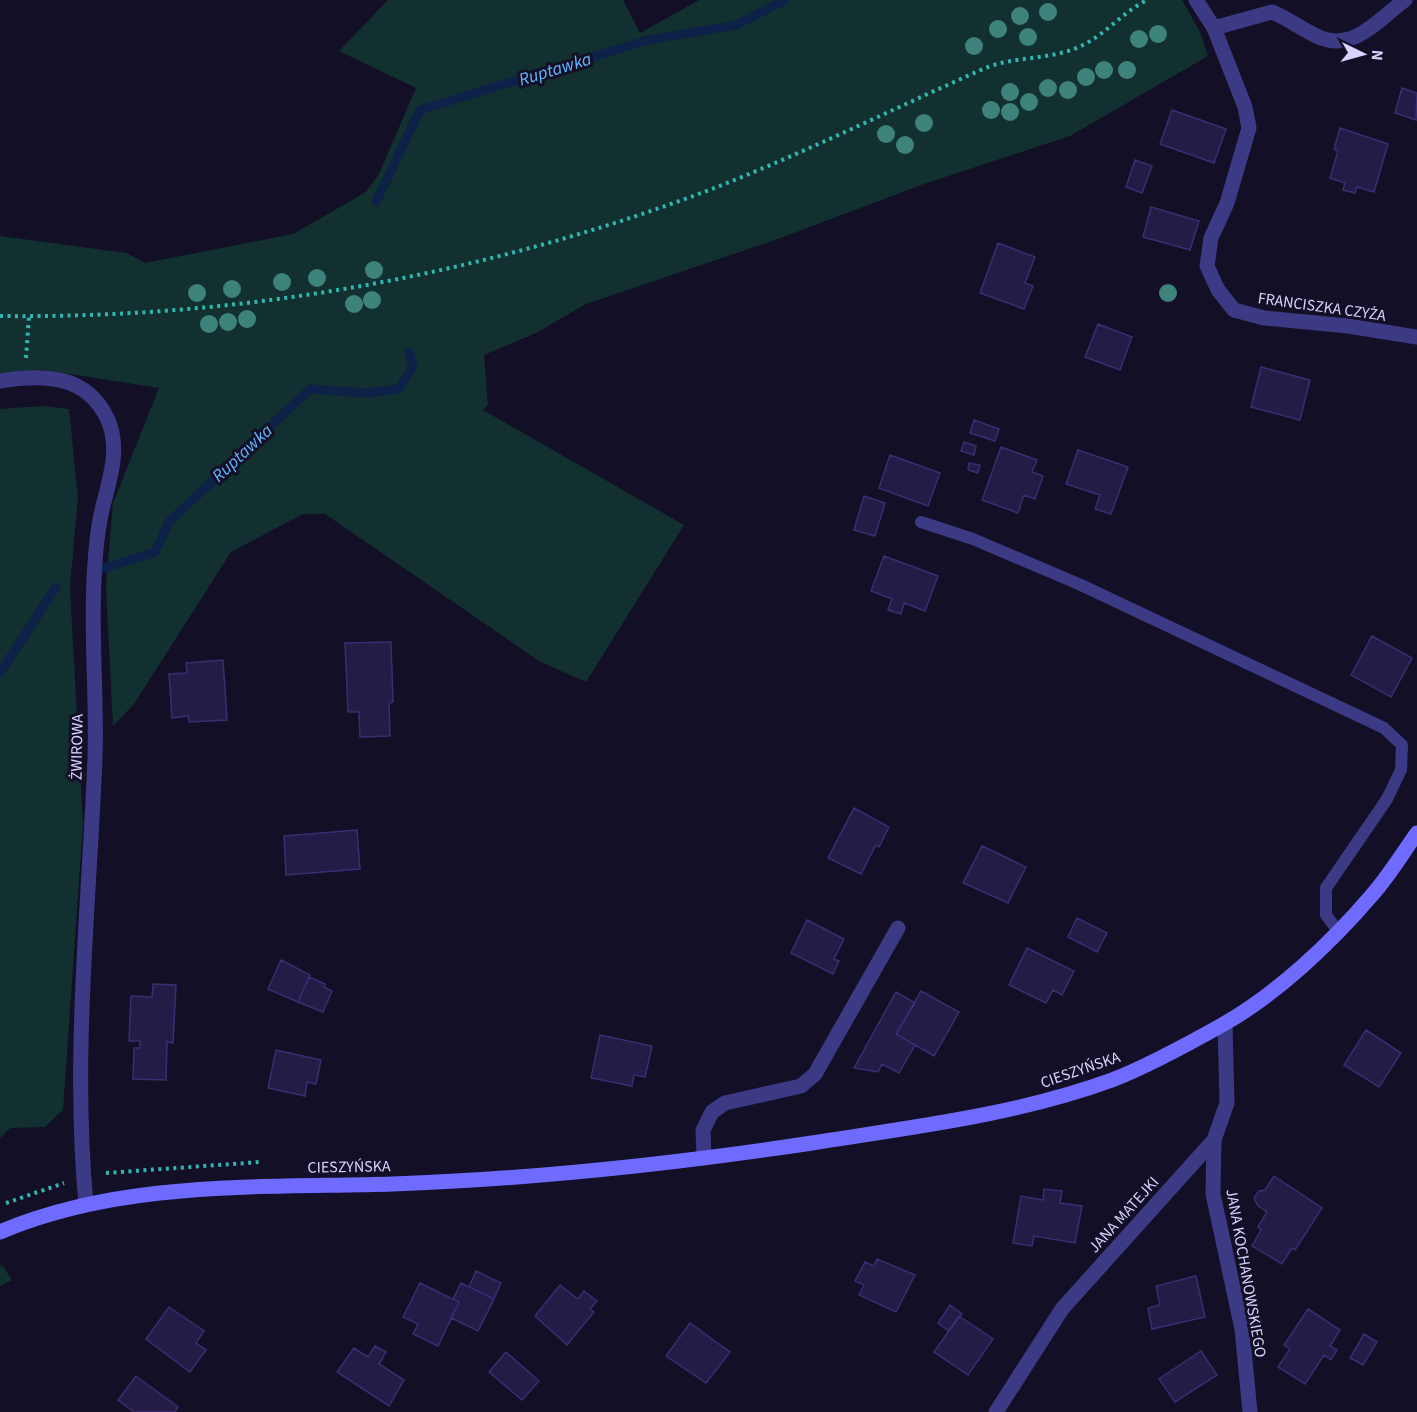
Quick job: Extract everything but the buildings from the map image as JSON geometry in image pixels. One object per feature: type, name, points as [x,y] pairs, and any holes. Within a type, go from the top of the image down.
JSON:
[{"type":"main road","name":"CIESZYŃSKA","points":[[0,1232],[26,1221],[86,1204],[190,1191],[558,1175],[704,1158],[1011,1110],[1114,1079],[1225,1024],[1291,976],[1338,931],[1374,894],[1417,833]]},
{"type":"street","name":"FRANCISZKA CZYŻA","points":[[1196,0],[1214,28],[1245,107],[1249,128],[1227,203],[1211,238],[1207,266],[1218,291],[1234,310],[1264,318],[1417,337]]},
{"type":"street","points":[[1214,28],[1272,12],[1321,38],[1341,43],[1362,34],[1405,0]]},
{"type":"street","name":"ŻWIROWA","points":[[0,381],[25,377],[63,380],[88,392],[100,404],[115,439],[114,458],[99,523],[94,580],[95,757],[81,1035],[82,1164],[86,1204]]},
{"type":"street","points":[[704,1158],[703,1130],[712,1112],[725,1102],[801,1086],[815,1074],[898,928]]},
{"type":"street","name":"JANA MATEJKI","points":[[996,1412],[1062,1309],[1214,1140],[1227,1103],[1225,1024]]},
{"type":"street","name":"JANA KOCHANOWSKIEGO","points":[[1214,1140],[1213,1194],[1242,1329],[1250,1412]]},
{"type":"lane","points":[[921,522],[973,539],[1081,585],[1384,728],[1402,745],[1401,770],[1387,798],[1326,888],[1326,915],[1338,931]]},
{"type":"path","points":[[0,316],[136,314],[317,293],[435,272],[537,246],[651,210],[766,167],[987,68],[1074,49],[1102,33],[1129,9],[1147,0]]},
{"type":"path","points":[[25,377],[29,316]]},
{"type":"green space","points":[[388,0],[623,0],[640,33],[699,0],[1182,0],[1200,32],[1208,56],[1070,136],[921,185],[778,239],[586,304],[536,333],[484,355],[488,405],[483,410],[684,525],[586,682],[539,661],[325,514],[303,514],[231,552],[134,704],[113,726],[106,587],[113,503],[159,388],[44,370],[0,374],[0,236],[127,253],[145,263],[293,234],[366,192],[379,174],[416,88],[339,51]]},
{"type":"green space","points":[[43,406],[69,409],[78,497],[70,587],[83,824],[63,1110],[45,1127],[10,1128],[0,1138],[0,409]]},
{"type":"green space","points":[[2,1265],[12,1280],[0,1286],[0,1266]]},
{"type":"waterway","name":"Ruptawka","points":[[376,202],[420,110],[648,40],[736,25],[785,0]]},
{"type":"waterway","name":"Ruptawka","points":[[102,569],[155,552],[169,522],[310,389],[366,393],[399,389],[413,367],[409,352]]},
{"type":"waterway","name":"Ruptawka","points":[[0,673],[56,587]]}]
